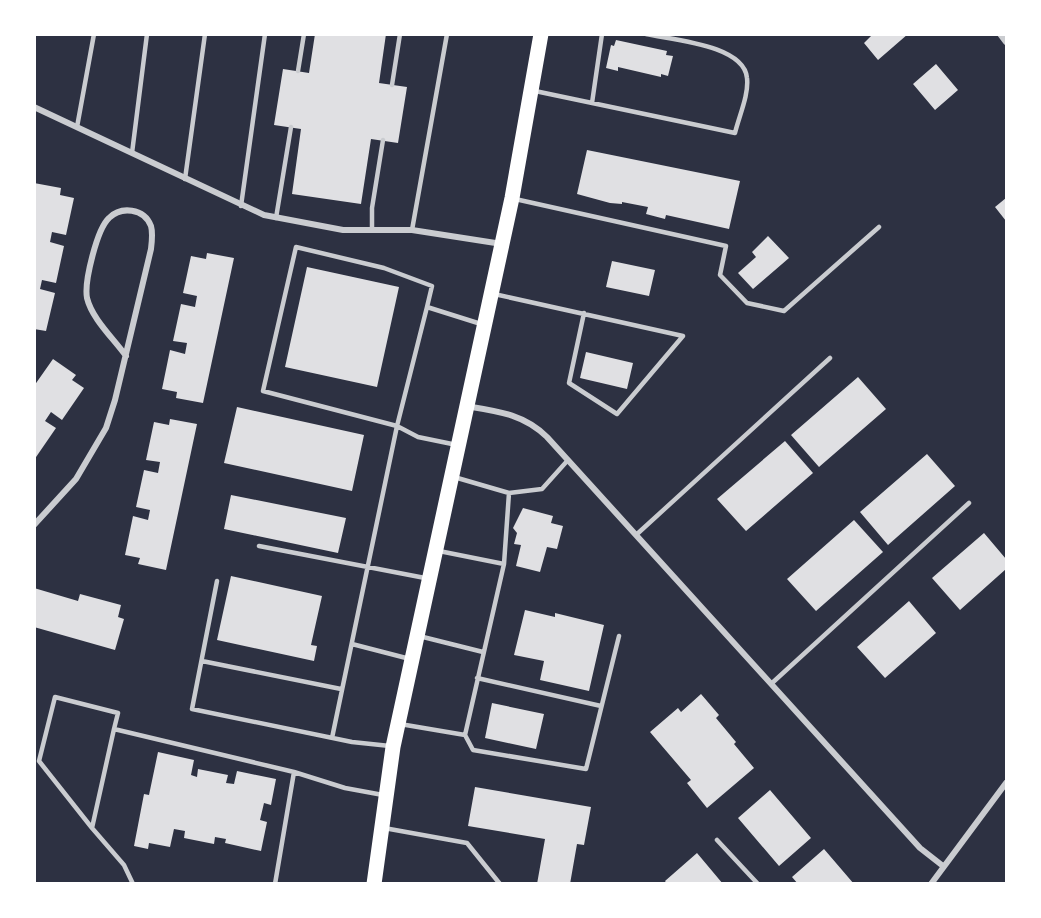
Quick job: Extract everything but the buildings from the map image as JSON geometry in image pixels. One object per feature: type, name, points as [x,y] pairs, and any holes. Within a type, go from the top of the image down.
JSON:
[{"type":"main road","points":[[374,884],[397,724],[512,198],[540,34]]},
{"type":"street","points":[[1000,34],[1006,42]]},
{"type":"street","points":[[34,107],[241,206],[276,218],[343,230],[412,230],[502,244]]},
{"type":"street","points":[[34,525],[76,479],[109,419],[126,356],[153,235],[151,226],[143,215],[125,209],[114,214],[102,226],[86,291],[89,305],[126,356]]},
{"type":"street","points":[[466,406],[511,414],[536,426],[920,849],[943,866]]},
{"type":"street","points":[[931,884],[1006,783]]},
{"type":"lane","points":[[77,127],[94,34]]},
{"type":"lane","points":[[132,153],[147,34]]},
{"type":"lane","points":[[185,179],[205,34]]},
{"type":"lane","points":[[241,206],[265,34]]},
{"type":"lane","points":[[298,71],[304,34]]},
{"type":"lane","points":[[392,85],[400,34]]},
{"type":"lane","points":[[412,230],[447,34]]},
{"type":"lane","points":[[592,103],[602,34]]},
{"type":"lane","points":[[532,91],[735,133],[748,79],[739,59],[725,52],[646,34]]},
{"type":"lane","points":[[276,218],[291,127]]},
{"type":"lane","points":[[372,229],[372,208],[383,140]]},
{"type":"lane","points":[[512,198],[726,246],[720,275],[747,303],[784,311],[879,226]]},
{"type":"lane","points":[[332,738],[397,426],[432,286],[384,268],[296,247],[263,391],[397,426],[418,437],[457,445]]},
{"type":"lane","points":[[491,294],[584,314],[683,336],[618,414],[569,383],[584,314]]},
{"type":"lane","points":[[427,307],[484,325]]},
{"type":"lane","points":[[636,534],[830,358]]},
{"type":"lane","points":[[451,476],[508,493],[542,489],[568,460]]},
{"type":"lane","points":[[508,493],[504,564],[465,735],[473,750],[586,770],[619,636]]},
{"type":"lane","points":[[771,684],[969,503]]},
{"type":"lane","points":[[259,546],[428,578]]},
{"type":"lane","points":[[435,551],[504,564]]},
{"type":"lane","points":[[217,581],[192,709],[332,738],[393,747]]},
{"type":"lane","points":[[416,635],[483,652]]},
{"type":"lane","points":[[352,644],[410,659]]},
{"type":"lane","points":[[202,661],[341,689]]},
{"type":"lane","points":[[477,678],[601,706]]},
{"type":"lane","points":[[92,828],[118,713],[55,698],[39,761],[92,828],[124,865],[133,884]]},
{"type":"lane","points":[[397,724],[465,735]]},
{"type":"lane","points":[[114,729],[294,772],[345,788],[386,795]]},
{"type":"lane","points":[[275,884],[294,772]]},
{"type":"lane","points":[[381,828],[467,843],[500,884]]},
{"type":"lane","points":[[717,840],[758,884]]}]
